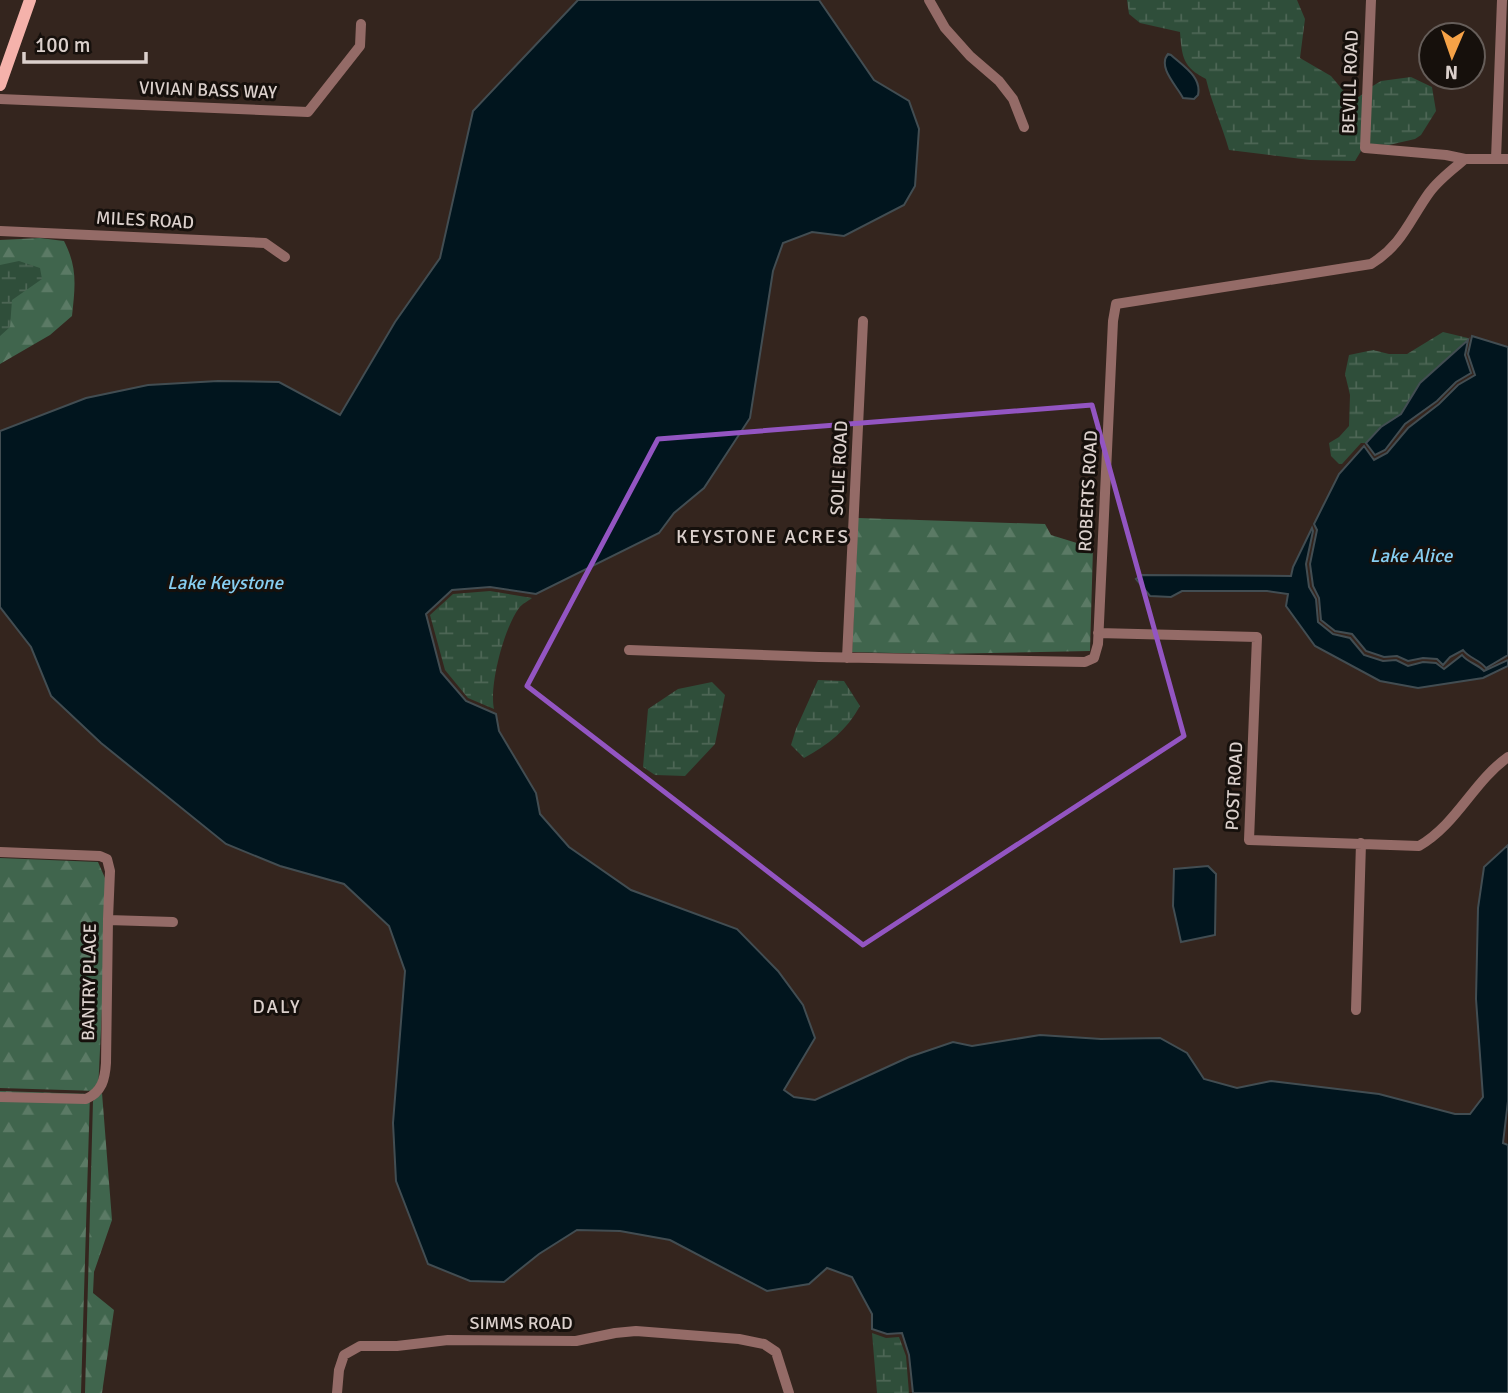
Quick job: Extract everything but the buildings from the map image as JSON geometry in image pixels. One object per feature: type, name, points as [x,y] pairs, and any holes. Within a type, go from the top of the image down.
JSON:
[{"type":"main road","points":[[0,85],[30,0]]},
{"type":"street","points":[[929,0],[945,28],[970,57],[999,81],[1013,99],[1024,127]]},
{"type":"street","name":"BEVILL ROAD","points":[[1371,0],[1364,148],[1465,159]]},
{"type":"street","points":[[1465,159],[1502,159],[1502,0]]},
{"type":"street","name":"VIVIAN BASS WAY","points":[[0,99],[308,112],[360,46],[361,24]]},
{"type":"street","name":"ROBERTS ROAD","points":[[629,650],[847,658],[1086,662],[1094,658],[1097,652],[1116,304],[1371,264],[1388,254],[1430,191],[1465,159]]},
{"type":"street","name":"MILES ROAD","points":[[0,231],[265,243],[285,257]]},
{"type":"street","name":"SOLIE ROAD","points":[[847,658],[863,321]]},
{"type":"street","name":"POST ROAD","points":[[1098,633],[1257,637],[1249,840],[1419,846],[1450,822],[1478,784],[1508,757]]},
{"type":"street","points":[[1356,1010],[1361,843]]},
{"type":"street","name":"BANTRY PLACE","points":[[0,852],[100,856],[107,859],[110,871],[105,1077],[100,1089],[86,1099],[0,1097]]},
{"type":"street","points":[[108,920],[173,922]]},
{"type":"street","name":"SIMMS ROAD","points":[[337,1393],[338,1370],[344,1355],[360,1346],[397,1346],[448,1340],[576,1341],[636,1331],[739,1339],[764,1344],[776,1352],[789,1393]]},
{"type":"highlighted area","points":[[1092,405],[1184,736],[863,945],[527,686],[658,439]]},
{"type":"green space","points":[[1127,0],[1297,0],[1305,19],[1300,58],[1331,76],[1352,101],[1363,94],[1361,151],[1355,161],[1310,160],[1229,150],[1206,79],[1185,61],[1180,32],[1140,23],[1129,14]]},
{"type":"green space","points":[[1411,77],[1417,80],[1417,91],[1433,91],[1436,111],[1421,135],[1415,139],[1389,145],[1369,144],[1371,87],[1381,81]]},
{"type":"green space","points":[[40,238],[64,241],[72,260],[72,316],[50,335],[0,364],[0,240]]},
{"type":"green space","points":[[19,261],[40,268],[42,279],[12,300],[10,327],[0,336],[0,265]]},
{"type":"green space","points":[[1443,332],[1468,340],[1420,383],[1401,414],[1381,427],[1366,443],[1361,443],[1339,464],[1331,456],[1329,443],[1349,426],[1350,395],[1345,374],[1349,355],[1373,350],[1389,354],[1407,354]]},
{"type":"green space","points":[[858,518],[1045,524],[1051,535],[1093,548],[1090,651],[937,654],[852,652]]},
{"type":"green space","points":[[490,591],[532,598],[519,608],[513,617],[503,643],[494,686],[494,709],[468,698],[445,670],[430,615],[453,594]]},
{"type":"green space","points":[[818,680],[844,681],[860,706],[836,736],[804,758],[791,745]]},
{"type":"green space","points":[[712,682],[725,695],[715,744],[685,776],[655,775],[643,767],[648,709],[678,689]]},
{"type":"green space","points":[[0,858],[98,862],[105,878],[106,926],[98,1091],[0,1088]]},
{"type":"green space","points":[[0,1091],[90,1094],[81,1393],[0,1393]]},
{"type":"green space","points":[[102,1093],[112,1220],[94,1272],[93,1293],[114,1310],[102,1393],[85,1393],[93,1101]]},
{"type":"green space","points":[[872,1333],[886,1338],[899,1337],[906,1356],[909,1393],[877,1393]]},
{"type":"water","name":"Lake Keystone","points":[[578,0],[819,0],[874,80],[909,101],[919,129],[915,186],[904,205],[844,236],[812,232],[783,243],[773,271],[750,418],[704,488],[674,513],[659,533],[536,594],[490,587],[452,590],[426,614],[441,672],[466,701],[496,714],[499,731],[536,793],[540,814],[569,847],[631,890],[737,929],[778,971],[803,1005],[815,1038],[784,1090],[794,1097],[815,1100],[909,1057],[953,1042],[972,1046],[1040,1035],[1101,1039],[1160,1038],[1187,1053],[1204,1079],[1237,1088],[1271,1081],[1379,1094],[1455,1114],[1470,1114],[1483,1097],[1476,999],[1478,908],[1484,867],[1508,845],[1508,1101],[1503,1143],[1508,1145],[1508,1393],[913,1393],[909,1355],[902,1333],[887,1334],[872,1329],[872,1314],[852,1277],[827,1268],[809,1284],[767,1291],[670,1240],[620,1231],[577,1230],[539,1254],[504,1282],[470,1281],[428,1264],[396,1181],[393,1123],[405,971],[389,926],[344,884],[280,866],[226,844],[101,743],[51,696],[31,647],[0,607],[0,431],[86,398],[148,385],[218,381],[279,382],[340,415],[395,322],[440,258],[473,111]]},
{"type":"water","points":[[1168,54],[1194,77],[1198,95],[1194,99],[1183,98],[1169,76],[1165,65]]},
{"type":"water","name":"Lake Alice","points":[[1472,336],[1508,347],[1508,655],[1486,668],[1463,650],[1450,657],[1443,665],[1437,659],[1408,661],[1397,656],[1384,657],[1366,651],[1352,634],[1335,631],[1321,620],[1319,598],[1313,586],[1310,564],[1317,530],[1314,524],[1339,474],[1364,446],[1374,460],[1387,453],[1408,428],[1458,385],[1475,375],[1468,354]]},
{"type":"water","points":[[1468,340],[1465,355],[1471,373],[1405,424],[1385,450],[1375,455],[1366,443],[1381,427],[1401,414],[1420,383]]},
{"type":"water","points":[[1312,528],[1306,564],[1309,587],[1316,599],[1318,622],[1333,634],[1350,638],[1364,655],[1383,661],[1396,660],[1408,666],[1423,662],[1436,663],[1444,669],[1462,655],[1484,671],[1508,660],[1508,666],[1483,678],[1418,688],[1380,681],[1315,646],[1286,606],[1288,594],[1267,591],[1182,591],[1171,597],[1150,596],[1136,579],[1142,575],[1291,576]]},
{"type":"water","points":[[1208,866],[1216,874],[1215,935],[1181,942],[1173,906],[1174,869]]},
{"type":"district","name":"KEYSTONE ACRES","points":[[763,537]]},
{"type":"district","name":"DALY","points":[[277,1007]]}]
